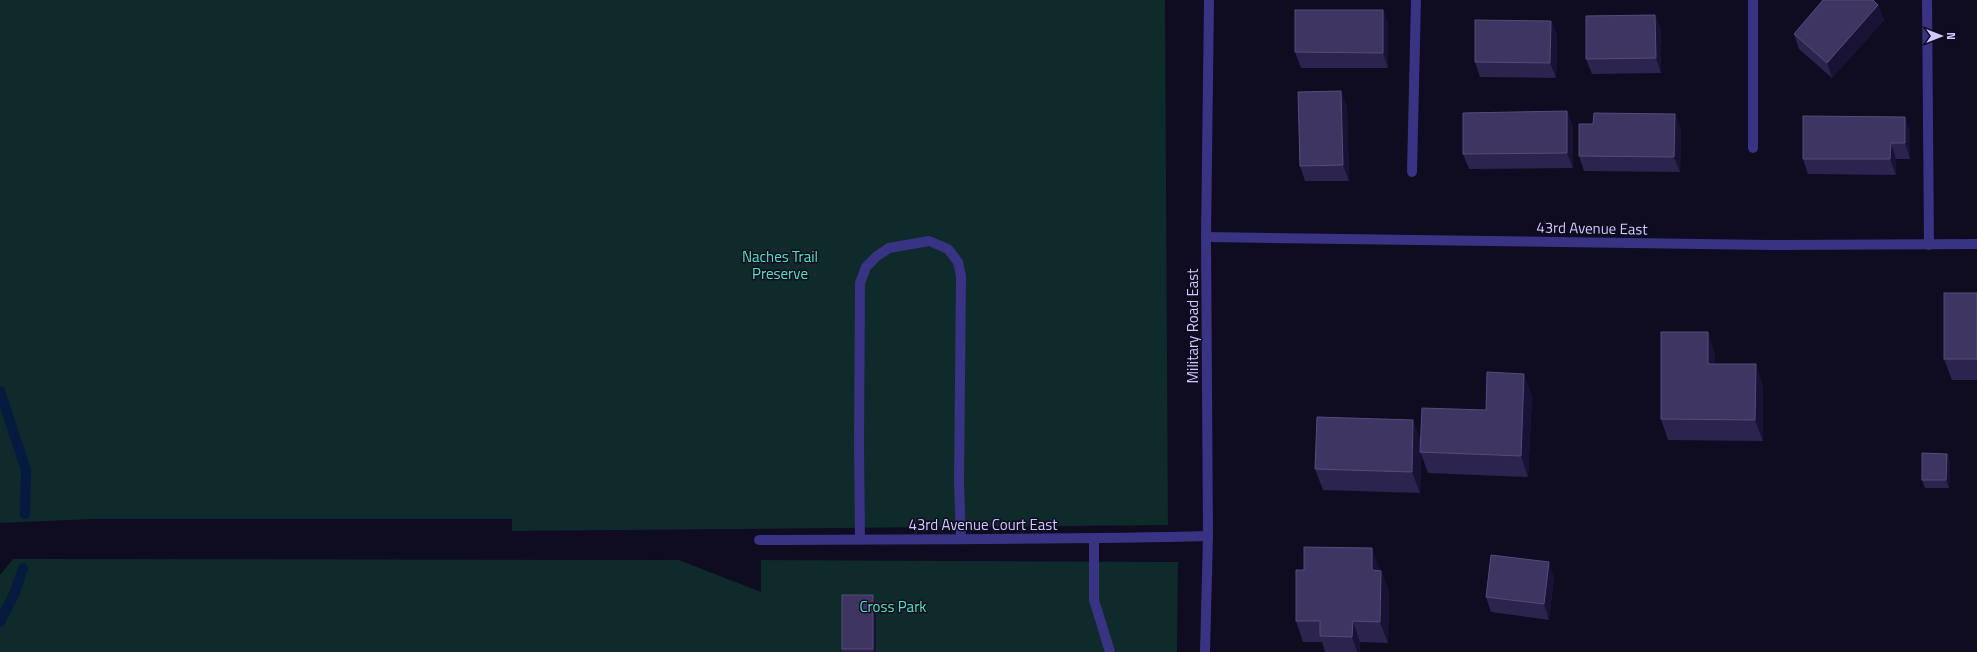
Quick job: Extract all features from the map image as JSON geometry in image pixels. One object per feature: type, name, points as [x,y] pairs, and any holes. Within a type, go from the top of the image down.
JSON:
[{"type":"street","name":"Military Road East","points":[[1205,652],[1208,536],[1206,237],[1209,0]]},
{"type":"street","points":[[1412,172],[1416,0]]},
{"type":"street","points":[[1753,0],[1753,148]]},
{"type":"street","points":[[1927,0],[1929,245]]},
{"type":"street","name":"43rd Avenue East","points":[[1206,237],[1770,245],[1977,244]]},
{"type":"street","points":[[860,539],[858,445],[860,283],[866,267],[877,256],[889,248],[928,241],[948,250],[958,262],[961,276],[959,484],[961,538]]},
{"type":"street","name":"43rd Avenue Court East","points":[[759,540],[961,538],[1094,539],[1208,536]]},
{"type":"street","points":[[1094,539],[1094,600],[1110,652]]},
{"type":"green space","name":"Naches Trail Preserve","points":[[0,0],[1165,0],[1168,525],[512,531],[512,519],[92,519],[0,523]]},
{"type":"green space","name":"Cross Park","points":[[13,559],[679,560],[761,592],[761,560],[1178,562],[1177,652],[0,652],[0,575]]},
{"type":"building","points":[[1823,0],[1873,0],[1878,5],[1827,63],[1794,34]]},
{"type":"building","points":[[1295,10],[1383,10],[1383,53],[1295,52]]},
{"type":"building","points":[[1655,15],[1656,58],[1586,59],[1586,16]]},
{"type":"building","points":[[1475,20],[1551,21],[1550,63],[1475,62]]},
{"type":"building","points":[[1341,91],[1343,165],[1300,166],[1298,92]]},
{"type":"building","points":[[1567,111],[1567,153],[1463,154],[1463,113]]},
{"type":"building","points":[[1594,113],[1675,114],[1674,157],[1579,156],[1579,124],[1593,124]]},
{"type":"building","points":[[1803,116],[1905,117],[1905,143],[1891,143],[1890,159],[1803,159]]},
{"type":"building","points":[[1944,293],[1977,293],[1977,359],[1944,359]]},
{"type":"building","points":[[1661,332],[1708,332],[1708,364],[1756,364],[1755,420],[1661,419]]},
{"type":"building","points":[[1487,372],[1524,374],[1521,456],[1420,452],[1422,408],[1486,410]]},
{"type":"building","points":[[1317,417],[1413,420],[1412,472],[1315,469]]},
{"type":"building","points":[[1922,453],[1947,454],[1946,480],[1922,480]]},
{"type":"building","points":[[1304,547],[1372,548],[1372,570],[1381,571],[1380,622],[1353,621],[1352,637],[1320,636],[1320,621],[1296,621],[1296,570],[1304,570]]},
{"type":"building","points":[[1491,555],[1549,562],[1544,604],[1486,597]]},
{"type":"building","points":[[842,595],[873,595],[873,649],[842,649]]},
{"type":"waterway","points":[[0,391],[26,470],[25,514]]},
{"type":"waterway","points":[[0,622],[15,592],[23,568]]}]
